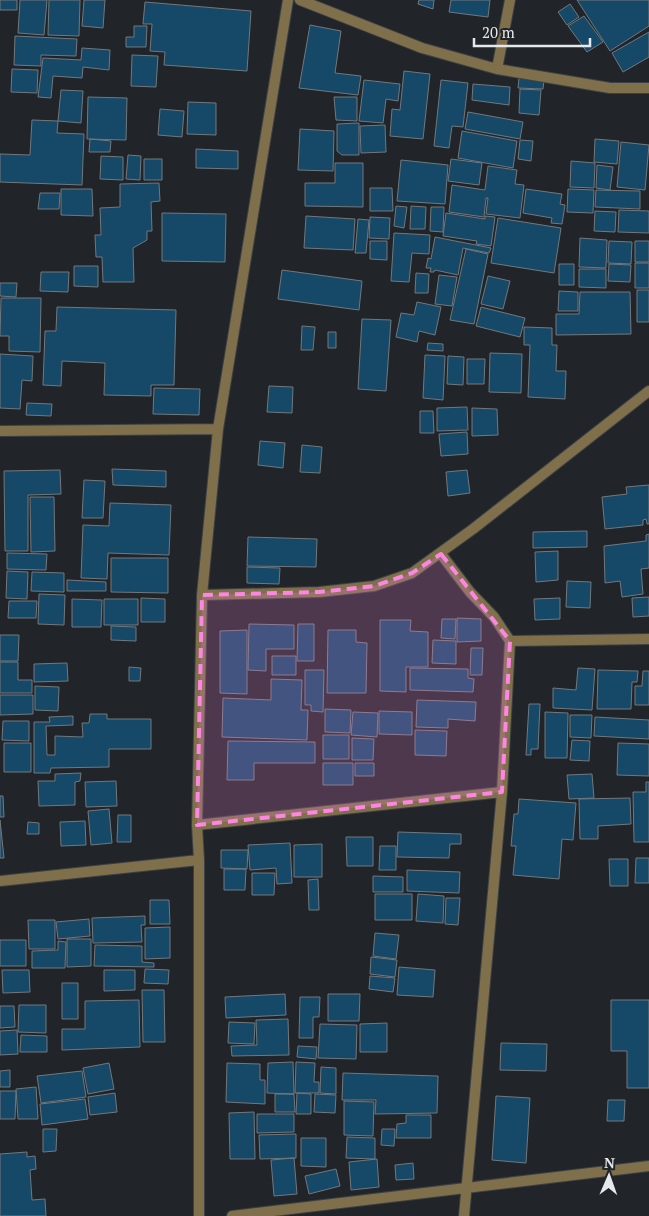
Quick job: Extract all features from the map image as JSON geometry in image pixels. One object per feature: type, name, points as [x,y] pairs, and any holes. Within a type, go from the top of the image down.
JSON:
[{"type":"street","points":[[199,1216],[199,860],[197,825],[202,595],[218,429],[288,0]]},
{"type":"street","points":[[300,0],[422,48],[497,69],[610,88],[649,88]]},
{"type":"street","points":[[497,69],[510,0]]},
{"type":"street","points":[[202,595],[319,592],[374,586],[412,573],[441,554],[649,391]]},
{"type":"street","points":[[0,431],[218,429]]},
{"type":"street","points":[[441,554],[470,592],[494,617],[510,641],[502,792],[464,1216]]},
{"type":"street","points":[[510,641],[649,639]]},
{"type":"street","points":[[197,825],[502,792]]},
{"type":"street","points":[[0,881],[199,860]]},
{"type":"street","points":[[232,1216],[649,1166]]},
{"type":"highlighted area","points":[[441,554],[510,641],[502,792],[197,825],[202,595],[319,592],[374,586],[412,573]]},
{"type":"building","points":[[0,0],[17,0],[17,10],[0,10]]},
{"type":"building","points":[[20,0],[47,0],[44,35],[18,33]]},
{"type":"building","points":[[49,0],[80,0],[79,36],[48,35]]},
{"type":"building","points":[[84,0],[105,0],[103,28],[82,26]]},
{"type":"building","points":[[419,0],[434,0],[433,9],[418,4]]},
{"type":"building","points":[[451,0],[490,0],[488,17],[449,12]]},
{"type":"building","points":[[577,0],[649,0],[649,26],[610,51]]},
{"type":"building","points":[[145,2],[251,11],[247,71],[164,65],[165,52],[150,51],[152,24],[143,24]]},
{"type":"building","points":[[570,4],[579,17],[567,25],[558,12]]},
{"type":"building","points":[[584,16],[603,42],[587,52],[568,26]]},
{"type":"building","points":[[310,25],[341,31],[335,73],[361,76],[358,95],[299,88]]},
{"type":"building","points":[[134,26],[147,26],[146,47],[126,47],[126,37],[134,37]]},
{"type":"building","points":[[649,32],[649,57],[623,72],[612,53]]},
{"type":"building","points":[[15,36],[77,39],[76,56],[41,55],[41,66],[14,65]]},
{"type":"building","points":[[82,48],[110,50],[109,70],[83,67],[82,78],[53,76],[51,98],[38,97],[43,58],[81,60]]},
{"type":"building","points":[[132,55],[158,56],[156,87],[131,86]]},
{"type":"building","points":[[12,69],[38,70],[37,93],[11,92]]},
{"type":"building","points":[[404,71],[430,74],[423,139],[390,136],[392,109],[400,110]]},
{"type":"building","points":[[519,78],[544,80],[543,89],[518,88]]},
{"type":"building","points":[[364,80],[400,84],[398,101],[386,99],[383,123],[359,121]]},
{"type":"building","points":[[441,80],[468,83],[463,127],[452,126],[449,148],[434,146]]},
{"type":"building","points":[[473,84],[510,87],[509,105],[472,100]]},
{"type":"building","points":[[520,89],[541,90],[539,115],[519,113]]},
{"type":"building","points":[[61,90],[83,91],[81,123],[58,121]]},
{"type":"building","points":[[88,97],[127,98],[126,140],[87,139]]},
{"type":"building","points":[[334,97],[357,97],[357,121],[336,120]]},
{"type":"building","points":[[188,102],[216,103],[216,135],[187,134]]},
{"type":"building","points":[[160,109],[184,111],[182,137],[158,135]]},
{"type":"building","points":[[468,112],[523,122],[520,139],[465,129]]},
{"type":"building","points":[[32,120],[58,121],[57,133],[84,134],[82,185],[0,182],[0,154],[30,155]]},
{"type":"building","points":[[359,123],[359,155],[342,155],[337,151],[337,124]]},
{"type":"building","points":[[385,125],[386,152],[361,153],[360,126]]},
{"type":"building","points":[[300,129],[334,131],[333,171],[298,170]]},
{"type":"building","points":[[462,131],[517,141],[513,168],[458,158]]},
{"type":"building","points":[[90,139],[111,141],[110,152],[89,152]]},
{"type":"building","points":[[595,139],[619,141],[617,164],[594,162]]},
{"type":"building","points":[[520,140],[533,141],[531,161],[518,159]]},
{"type":"building","points":[[621,142],[649,145],[645,190],[617,187]]},
{"type":"building","points":[[196,149],[238,151],[238,169],[196,168]]},
{"type":"building","points":[[128,155],[141,156],[140,180],[126,179]]},
{"type":"building","points":[[101,156],[123,157],[123,180],[100,179]]},
{"type":"building","points":[[144,159],[162,159],[162,180],[144,180]]},
{"type":"building","points":[[451,159],[482,163],[479,185],[448,181]]},
{"type":"building","points":[[401,160],[448,165],[445,204],[397,201]]},
{"type":"building","points":[[571,161],[595,163],[594,188],[570,187]]},
{"type":"building","points":[[335,163],[363,163],[363,207],[305,206],[305,183],[335,183]]},
{"type":"building","points":[[597,165],[613,167],[610,190],[596,188]]},
{"type":"building","points":[[488,166],[517,170],[515,184],[524,185],[520,218],[486,214],[488,198],[486,198],[484,217],[449,212],[452,185],[485,190]]},
{"type":"building","points":[[159,183],[160,201],[151,202],[152,231],[147,231],[147,240],[133,248],[134,282],[103,282],[102,257],[96,257],[95,235],[101,235],[100,208],[120,207],[120,184]]},
{"type":"building","points":[[370,188],[392,188],[393,211],[370,211]]},
{"type":"building","points":[[61,189],[92,189],[93,216],[61,215]]},
{"type":"building","points":[[526,189],[562,194],[560,204],[565,205],[562,224],[551,223],[552,218],[523,213]]},
{"type":"building","points":[[568,189],[594,190],[593,213],[567,212]]},
{"type":"building","points":[[596,190],[640,191],[640,209],[595,207]]},
{"type":"building","points":[[40,193],[60,193],[59,209],[38,209]]},
{"type":"building","points":[[396,206],[407,207],[404,228],[394,226]]},
{"type":"building","points":[[411,206],[426,207],[425,229],[410,229]]},
{"type":"building","points":[[431,207],[444,207],[443,232],[430,231]]},
{"type":"building","points":[[619,210],[649,211],[649,233],[618,232]]},
{"type":"building","points":[[595,211],[616,212],[615,232],[594,231]]},
{"type":"building","points":[[162,213],[226,214],[225,262],[162,261]]},
{"type":"building","points":[[446,213],[485,219],[485,216],[495,217],[491,246],[476,244],[477,241],[443,236]]},
{"type":"building","points":[[306,216],[355,219],[353,250],[304,248]]},
{"type":"building","points":[[370,217],[390,218],[389,239],[369,238]]},
{"type":"building","points":[[498,218],[561,228],[554,273],[491,263]]},
{"type":"building","points":[[358,219],[369,220],[366,253],[355,253]]},
{"type":"building","points":[[394,233],[430,235],[429,254],[412,253],[409,282],[391,281]]},
{"type":"building","points":[[435,237],[491,248],[489,253],[463,248],[458,275],[435,270],[430,272],[431,268],[426,268],[428,258],[431,259]]},
{"type":"building","points":[[580,238],[607,240],[606,268],[579,267]]},
{"type":"building","points":[[370,241],[387,241],[387,260],[370,259]]},
{"type":"building","points":[[609,241],[632,242],[631,264],[608,263]]},
{"type":"building","points":[[635,241],[649,241],[649,262],[635,262]]},
{"type":"building","points":[[466,249],[488,254],[474,324],[450,320]]},
{"type":"building","points":[[635,263],[649,263],[649,288],[635,288]]},
{"type":"building","points":[[559,264],[574,264],[574,285],[559,285]]},
{"type":"building","points":[[609,264],[631,265],[630,282],[608,281]]},
{"type":"building","points":[[74,266],[98,266],[98,287],[74,286]]},
{"type":"building","points":[[579,269],[606,269],[606,288],[579,287]]},
{"type":"building","points":[[282,270],[362,281],[359,310],[278,299]]},
{"type":"building","points":[[41,272],[69,272],[68,292],[40,291]]},
{"type":"building","points":[[416,273],[429,274],[428,293],[415,293]]},
{"type":"building","points":[[439,275],[457,277],[452,306],[435,304]]},
{"type":"building","points":[[488,276],[510,281],[503,309],[481,304]]},
{"type":"building","points":[[0,283],[17,283],[16,297],[0,296]]},
{"type":"building","points":[[637,290],[649,290],[649,322],[637,322]]},
{"type":"building","points":[[559,291],[578,292],[578,311],[558,311]]},
{"type":"building","points":[[580,292],[630,292],[631,334],[556,335],[556,314],[579,314]]},
{"type":"building","points":[[1,298],[41,298],[40,352],[9,351],[9,336],[0,336]]},
{"type":"building","points":[[417,302],[441,307],[435,335],[419,331],[417,342],[396,337],[401,313],[414,315]]},
{"type":"building","points":[[57,307],[176,310],[174,385],[151,385],[151,396],[104,395],[105,363],[62,361],[61,386],[43,385],[45,331],[56,331]]},
{"type":"building","points":[[481,307],[525,318],[520,337],[476,326]]},
{"type":"building","points":[[362,319],[391,320],[386,391],[358,389]]},
{"type":"building","points":[[302,326],[315,327],[313,350],[301,350]]},
{"type":"building","points":[[524,327],[552,328],[552,345],[557,345],[556,371],[566,371],[565,399],[528,397],[530,345],[524,345]]},
{"type":"building","points":[[328,332],[336,332],[336,348],[328,348]]},
{"type":"building","points":[[428,343],[443,344],[443,351],[427,350]]},
{"type":"building","points":[[490,353],[522,354],[521,393],[489,392]]},
{"type":"building","points":[[0,354],[33,356],[32,381],[22,380],[20,409],[0,408]]},
{"type":"building","points":[[425,355],[445,356],[443,400],[423,398]]},
{"type":"building","points":[[448,356],[464,357],[463,385],[447,384]]},
{"type":"building","points":[[467,359],[485,359],[484,384],[467,384]]},
{"type":"building","points":[[269,386],[293,387],[292,413],[267,412]]},
{"type":"building","points":[[154,388],[200,389],[199,415],[153,414]]},
{"type":"building","points":[[27,403],[52,404],[51,416],[26,415]]},
{"type":"building","points":[[467,407],[468,430],[437,431],[437,408]]},
{"type":"building","points":[[472,408],[497,409],[498,435],[472,436]]},
{"type":"building","points":[[420,411],[433,411],[434,433],[420,433]]},
{"type":"building","points":[[467,432],[468,454],[441,456],[439,434]]},
{"type":"building","points":[[260,441],[285,443],[283,468],[258,465]]},
{"type":"building","points":[[302,445],[322,447],[320,473],[300,472]]},
{"type":"building","points":[[112,469],[166,471],[166,487],[113,485]]},
{"type":"building","points":[[60,470],[61,494],[28,495],[28,551],[5,551],[4,471]]},
{"type":"building","points":[[467,470],[470,493],[448,496],[446,472]]},
{"type":"building","points":[[84,480],[105,481],[103,518],[82,518]]},
{"type":"building","points":[[649,485],[649,524],[647,524],[646,519],[643,520],[643,525],[605,529],[602,497],[627,494],[626,487]]},
{"type":"building","points":[[30,497],[54,497],[55,551],[31,552]]},
{"type":"building","points":[[110,503],[171,505],[169,555],[108,553],[107,579],[81,578],[83,525],[109,526]]},
{"type":"building","points":[[587,531],[587,547],[533,548],[533,532]]},
{"type":"building","points":[[649,534],[649,568],[641,569],[643,594],[622,597],[620,581],[605,583],[604,546],[646,541],[646,535]]},
{"type":"building","points":[[248,537],[317,539],[316,567],[247,566]]},
{"type":"building","points":[[558,551],[558,580],[536,582],[535,552]]},
{"type":"building","points":[[7,553],[47,554],[46,570],[7,569]]},
{"type":"building","points":[[111,558],[168,558],[168,593],[111,592]]},
{"type":"building","points":[[247,567],[280,568],[279,584],[247,583]]},
{"type":"building","points":[[7,571],[28,572],[27,599],[6,598]]},
{"type":"building","points":[[32,572],[64,573],[64,592],[31,591]]},
{"type":"building","points":[[67,580],[106,582],[106,591],[67,591]]},
{"type":"building","points":[[567,581],[591,582],[590,608],[566,607]]},
{"type":"building","points":[[39,594],[65,595],[64,625],[38,624]]},
{"type":"building","points":[[649,597],[649,616],[633,617],[632,598]]},
{"type":"building","points":[[141,598],[165,599],[165,622],[141,622]]},
{"type":"building","points":[[560,598],[560,619],[535,620],[534,599]]},
{"type":"building","points":[[72,599],[102,600],[101,627],[72,627]]},
{"type":"building","points":[[104,599],[138,599],[138,625],[104,625]]},
{"type":"building","points":[[9,601],[37,601],[36,618],[8,618]]},
{"type":"building","points":[[457,618],[481,619],[481,641],[457,642]]},
{"type":"building","points":[[442,619],[456,619],[455,639],[441,638]]},
{"type":"building","points":[[380,620],[411,620],[410,631],[428,632],[428,667],[406,667],[406,692],[380,691]]},
{"type":"building","points":[[249,624],[294,625],[294,649],[266,649],[266,671],[248,670]]},
{"type":"building","points":[[298,624],[314,624],[314,661],[297,661]]},
{"type":"building","points":[[111,626],[136,627],[136,641],[111,640]]},
{"type":"building","points":[[247,630],[247,694],[220,693],[220,631]]},
{"type":"building","points":[[328,630],[356,630],[356,642],[367,643],[366,693],[327,693]]},
{"type":"building","points":[[0,635],[19,635],[18,661],[0,661]]},
{"type":"building","points":[[433,640],[456,641],[456,664],[432,663]]},
{"type":"building","points":[[471,648],[483,648],[482,675],[470,675]]},
{"type":"building","points":[[272,656],[296,656],[296,675],[272,675]]},
{"type":"building","points":[[0,662],[18,662],[18,680],[32,680],[32,693],[0,693]]},
{"type":"building","points":[[67,663],[68,681],[34,682],[34,664]]},
{"type":"building","points":[[129,667],[141,668],[140,681],[129,681]]},
{"type":"building","points":[[410,668],[468,669],[468,678],[474,679],[473,692],[410,690]]},
{"type":"building","points":[[578,668],[595,669],[592,710],[553,708],[553,688],[576,690]]},
{"type":"building","points":[[305,670],[324,670],[323,712],[311,711],[311,705],[305,705]]},
{"type":"building","points":[[598,670],[638,671],[637,682],[632,682],[631,709],[597,709]]},
{"type":"building","points":[[643,671],[649,671],[649,705],[635,705],[635,686],[642,686]]},
{"type":"building","points":[[271,679],[302,680],[301,710],[308,710],[307,740],[222,737],[223,698],[271,700]]},
{"type":"building","points":[[35,686],[59,687],[58,711],[35,710]]},
{"type":"building","points":[[0,695],[33,695],[33,714],[0,715]]},
{"type":"building","points":[[417,700],[476,702],[475,721],[448,719],[448,728],[416,727]]},
{"type":"building","points":[[529,704],[540,704],[538,749],[531,749],[531,755],[526,755]]},
{"type":"building","points":[[325,709],[351,710],[350,733],[325,732]]},
{"type":"building","points":[[379,711],[412,712],[412,735],[379,734]]},
{"type":"building","points":[[353,712],[378,713],[377,737],[351,735]]},
{"type":"building","points":[[545,712],[568,713],[567,758],[545,758]]},
{"type":"building","points":[[90,714],[107,714],[107,719],[151,719],[151,749],[109,749],[109,767],[51,768],[50,773],[34,773],[34,722],[50,722],[49,717],[73,716],[73,725],[46,726],[47,755],[55,755],[55,736],[83,737],[82,723],[89,723]]},
{"type":"building","points":[[570,715],[592,715],[591,738],[570,737]]},
{"type":"building","points":[[595,717],[649,720],[649,739],[594,736]]},
{"type":"building","points":[[3,721],[29,721],[29,741],[2,740]]},
{"type":"building","points":[[415,730],[447,731],[446,756],[415,755]]},
{"type":"building","points":[[323,735],[349,735],[349,759],[323,759]]},
{"type":"building","points":[[352,738],[374,739],[373,760],[352,760]]},
{"type":"building","points":[[572,740],[590,741],[589,761],[570,760]]},
{"type":"building","points":[[228,741],[315,742],[315,763],[254,763],[254,780],[227,780]]},
{"type":"building","points":[[4,743],[31,743],[31,772],[4,772]]},
{"type":"building","points":[[618,743],[649,744],[649,776],[617,775]]},
{"type":"building","points":[[323,763],[353,763],[353,785],[323,785]]},
{"type":"building","points":[[355,763],[374,763],[374,776],[355,776]]},
{"type":"building","points":[[81,773],[80,781],[75,782],[75,805],[39,806],[38,781],[55,781],[55,774]]},
{"type":"building","points":[[592,774],[594,798],[569,799],[567,775]]},
{"type":"building","points":[[116,781],[117,806],[86,807],[85,782]]},
{"type":"building","points":[[646,782],[649,782],[649,842],[634,842],[633,792],[646,792]]},
{"type":"building","points":[[0,796],[3,796],[4,817],[0,817]]},
{"type":"building","points":[[630,798],[631,824],[598,826],[598,839],[580,839],[579,799]]},
{"type":"building","points":[[519,799],[576,803],[573,840],[562,839],[559,879],[513,875],[516,846],[511,846],[514,814],[518,814]]},
{"type":"building","points":[[109,809],[112,843],[91,845],[88,811]]},
{"type":"building","points":[[118,815],[131,815],[131,842],[117,842]]},
{"type":"building","points":[[0,820],[4,858],[0,858]]},
{"type":"building","points":[[85,821],[86,845],[61,846],[60,822]]},
{"type":"building","points":[[28,822],[39,823],[39,834],[27,834]]},
{"type":"building","points":[[398,832],[461,834],[461,844],[450,844],[449,858],[397,857]]},
{"type":"building","points":[[346,837],[373,837],[373,866],[347,866]]},
{"type":"building","points":[[290,843],[292,883],[277,884],[276,868],[250,870],[248,845]]},
{"type":"building","points":[[322,844],[322,877],[294,877],[294,845]]},
{"type":"building","points":[[380,846],[396,846],[396,870],[379,870]]},
{"type":"building","points":[[221,850],[248,850],[247,869],[221,868]]},
{"type":"building","points":[[636,858],[649,858],[649,883],[635,883]]},
{"type":"building","points":[[609,859],[628,859],[628,886],[610,886]]},
{"type":"building","points":[[224,869],[246,869],[245,890],[224,890]]},
{"type":"building","points":[[407,870],[460,872],[459,893],[407,891]]},
{"type":"building","points":[[252,873],[275,873],[274,895],[252,895]]},
{"type":"building","points":[[373,876],[403,877],[403,892],[373,892]]},
{"type":"building","points":[[318,879],[319,910],[309,910],[308,880]]},
{"type":"building","points":[[375,894],[412,894],[412,920],[375,920]]},
{"type":"building","points":[[418,894],[444,896],[443,923],[416,921]]},
{"type":"building","points":[[446,898],[460,898],[458,925],[445,924]]},
{"type":"building","points":[[150,900],[169,900],[170,924],[150,924]]},
{"type":"building","points":[[145,916],[145,925],[141,925],[142,942],[93,943],[92,918]]},
{"type":"building","points":[[89,919],[90,936],[58,939],[56,922]]},
{"type":"building","points":[[28,920],[55,920],[55,949],[29,949]]},
{"type":"building","points":[[170,927],[170,958],[145,959],[145,928]]},
{"type":"building","points":[[375,933],[399,935],[396,959],[373,956]]},
{"type":"building","points":[[67,939],[91,939],[91,966],[67,967]]},
{"type":"building","points":[[0,940],[26,940],[26,966],[0,966]]},
{"type":"building","points":[[58,941],[66,942],[65,968],[32,968],[32,951],[58,950]]},
{"type":"building","points":[[95,945],[142,946],[142,962],[154,963],[154,967],[94,966]]},
{"type":"building","points":[[371,957],[397,960],[395,977],[370,974]]},
{"type":"building","points":[[399,967],[435,970],[433,997],[397,995]]},
{"type":"building","points":[[145,969],[169,970],[168,984],[144,983]]},
{"type":"building","points":[[2,970],[29,970],[30,992],[3,993]]},
{"type":"building","points":[[104,970],[135,970],[135,990],[104,991]]},
{"type":"building","points":[[370,976],[395,978],[393,992],[369,989]]},
{"type":"building","points":[[62,983],[78,983],[78,1019],[62,1019]]},
{"type":"building","points":[[142,990],[164,990],[165,1042],[143,1042]]},
{"type":"building","points":[[285,994],[286,1015],[226,1018],[225,997]]},
{"type":"building","points":[[328,994],[360,994],[359,1021],[328,1021]]},
{"type":"building","points":[[300,997],[320,997],[319,1017],[313,1017],[313,1038],[299,1038]]},
{"type":"building","points":[[139,1000],[140,1047],[62,1050],[62,1029],[85,1029],[85,1001]]},
{"type":"building","points":[[611,1000],[649,1000],[649,1088],[627,1088],[627,1051],[611,1051]]},
{"type":"building","points":[[19,1005],[46,1005],[46,1033],[18,1032]]},
{"type":"building","points":[[0,1006],[14,1006],[15,1027],[0,1028]]},
{"type":"building","points":[[288,1019],[289,1055],[232,1056],[231,1046],[257,1045],[256,1020]]},
{"type":"building","points":[[229,1022],[255,1023],[254,1044],[228,1043]]},
{"type":"building","points":[[387,1023],[387,1052],[360,1052],[360,1024]]},
{"type":"building","points":[[320,1024],[357,1025],[356,1059],[318,1058]]},
{"type":"building","points":[[17,1030],[18,1054],[0,1055],[0,1031]]},
{"type":"building","points":[[21,1035],[47,1036],[47,1052],[20,1052]]},
{"type":"building","points":[[501,1043],[547,1044],[546,1071],[500,1070]]},
{"type":"building","points":[[298,1046],[317,1047],[316,1059],[297,1057]]},
{"type":"building","points":[[293,1062],[294,1094],[267,1093],[268,1063]]},
{"type":"building","points":[[296,1062],[315,1063],[314,1082],[319,1082],[319,1093],[295,1093]]},
{"type":"building","points":[[109,1063],[114,1089],[88,1094],[83,1068]]},
{"type":"building","points":[[227,1063],[260,1064],[260,1080],[265,1080],[265,1104],[226,1102]]},
{"type":"building","points":[[321,1067],[336,1068],[336,1094],[320,1093]]},
{"type":"building","points":[[10,1070],[10,1087],[0,1087],[0,1071]]},
{"type":"building","points":[[82,1071],[86,1097],[41,1103],[37,1076]]},
{"type":"building","points":[[343,1073],[438,1076],[437,1113],[375,1114],[376,1100],[342,1100]]},
{"type":"building","points":[[36,1087],[38,1119],[18,1119],[16,1089]]},
{"type":"building","points":[[0,1091],[16,1091],[15,1119],[0,1119]]},
{"type":"building","points":[[115,1093],[117,1112],[90,1115],[88,1097]]},
{"type":"building","points":[[297,1093],[311,1094],[311,1114],[296,1114]]},
{"type":"building","points":[[275,1094],[294,1094],[295,1112],[275,1112]]},
{"type":"building","points":[[315,1094],[336,1095],[335,1113],[314,1112]]},
{"type":"building","points":[[496,1096],[530,1098],[526,1163],[492,1160]]},
{"type":"building","points":[[85,1099],[88,1119],[42,1125],[40,1104]]},
{"type":"building","points":[[608,1100],[625,1100],[624,1121],[607,1121]]},
{"type":"building","points":[[344,1101],[374,1102],[373,1136],[344,1135]]},
{"type":"building","points":[[254,1112],[255,1159],[230,1159],[229,1113]]},
{"type":"building","points":[[257,1114],[294,1114],[294,1132],[257,1133]]},
{"type":"building","points":[[406,1115],[431,1115],[431,1138],[396,1138],[397,1124],[406,1123]]},
{"type":"building","points":[[43,1129],[57,1129],[56,1151],[43,1152]]},
{"type":"building","points":[[382,1129],[395,1129],[394,1146],[381,1145]]},
{"type":"building","points":[[296,1134],[296,1158],[260,1159],[259,1135]]},
{"type":"building","points":[[347,1137],[375,1138],[375,1159],[346,1158]]},
{"type":"building","points":[[301,1138],[326,1138],[326,1167],[301,1166]]},
{"type":"building","points":[[27,1152],[27,1157],[35,1156],[36,1169],[30,1170],[32,1200],[45,1199],[46,1216],[0,1216],[0,1154]]},
{"type":"building","points":[[294,1158],[297,1194],[274,1196],[271,1160]]},
{"type":"building","points":[[377,1159],[379,1187],[351,1190],[349,1162]]},
{"type":"building","points":[[413,1163],[414,1179],[396,1180],[395,1165]]},
{"type":"building","points":[[336,1169],[340,1186],[309,1194],[305,1176]]}]
